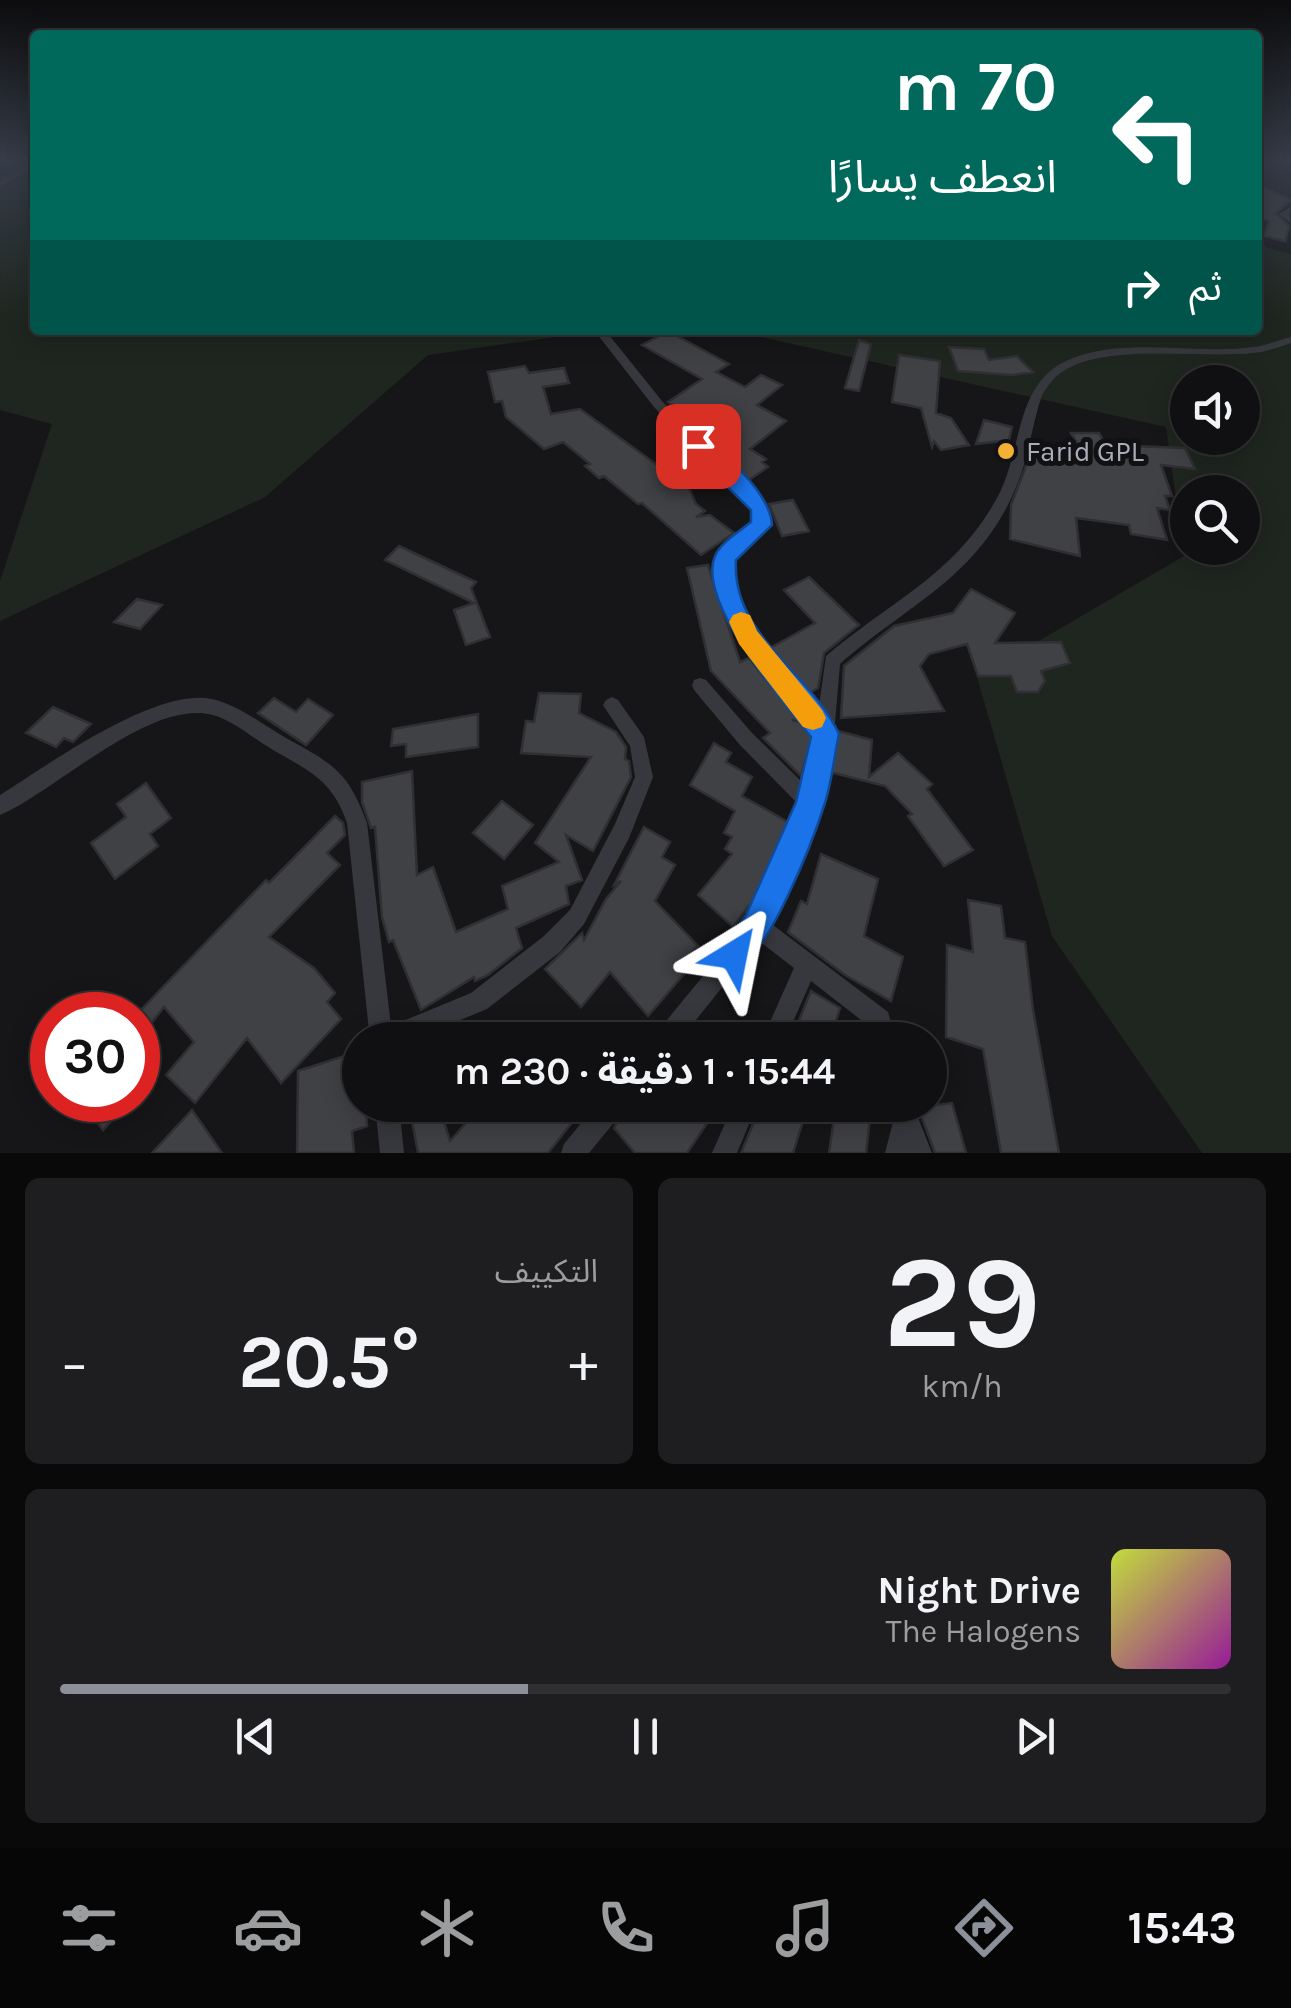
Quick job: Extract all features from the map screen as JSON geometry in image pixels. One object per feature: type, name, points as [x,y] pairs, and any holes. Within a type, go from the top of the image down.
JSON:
[{"type":"street","points":[[603,335],[658,404],[753,496],[761,510],[762,525],[726,556],[724,578],[748,637],[825,734]]},
{"type":"street","points":[[680,1022],[758,926],[810,803],[825,734],[832,662],[903,610],[969,550],[1013,480],[1036,388],[1053,370],[1085,356],[1255,350],[1291,340]]},
{"type":"street","points":[[700,684],[746,739],[810,803]]},
{"type":"street","points":[[428,1022],[479,1002],[552,944],[578,918],[622,832],[644,777],[638,743],[612,705]]},
{"type":"street","points":[[0,806],[143,720],[179,706],[212,707],[318,765],[347,790],[356,823],[380,1022]]},
{"type":"street","points":[[758,926],[880,1022]]},
{"type":"street","points":[[782,1022],[806,964]]},
{"type":"street","points":[[389,1122],[392,1153]]},
{"type":"street","points":[[573,1153],[598,1122]]},
{"type":"street","points":[[724,1153],[738,1122]]},
{"type":"street","points":[[896,1153],[901,1122]]},
{"type":"street","points":[[907,1122],[920,1153]]},
{"type":"shaded area","points":[[0,215],[30,215],[30,335],[569,335],[428,355],[265,497],[0,621],[0,581],[52,424],[0,410]]},
{"type":"shaded area","points":[[1262,242],[1268,248],[1291,254],[1291,1153],[1202,1153],[1052,936],[977,677],[1170,564],[1260,565],[1260,475],[1173,475],[1166,427],[752,335],[1262,335]]},
{"type":"building","points":[[1262,215],[1278,215],[1289,226],[1285,241],[1264,236],[1269,221]]},
{"type":"building","points":[[661,335],[675,335],[729,364],[716,372],[745,387],[761,375],[782,385],[757,405],[786,421],[750,449],[766,459],[762,462],[768,467],[749,480],[685,420],[690,417],[668,402],[702,379],[642,345]]},
{"type":"building","points":[[859,340],[871,344],[859,391],[845,388]]},
{"type":"building","points":[[949,347],[984,349],[989,360],[1017,356],[1033,372],[1012,375],[958,371]]},
{"type":"building","points":[[899,355],[940,361],[936,413],[951,418],[969,445],[941,450],[934,441],[932,447],[921,408],[892,402]]},
{"type":"building","points":[[525,366],[529,373],[564,368],[569,383],[543,387],[551,414],[580,409],[689,488],[696,504],[705,511],[696,517],[710,515],[734,533],[701,555],[642,503],[638,504],[604,476],[599,478],[585,466],[590,464],[563,442],[544,449],[506,417],[502,401],[495,402],[488,372]]},
{"type":"building","points":[[984,420],[1012,427],[1009,440],[976,444]]},
{"type":"building","points":[[1071,433],[1099,433],[1106,445],[1170,447],[1170,455],[1188,455],[1195,469],[1161,465],[1170,490],[1170,496],[1165,496],[1170,510],[1157,508],[1167,540],[1131,534],[1129,525],[1076,518],[1080,556],[1010,539],[1011,505],[1031,453],[1087,460]]},
{"type":"building","points":[[793,500],[809,531],[782,536],[769,504]]},
{"type":"building","points":[[399,546],[476,582],[471,588],[490,637],[466,645],[454,610],[474,603],[385,560]]},
{"type":"building","points":[[708,565],[740,662],[749,658],[797,719],[792,720],[799,722],[812,737],[801,776],[763,738],[770,733],[711,671],[687,568]]},
{"type":"building","points":[[809,577],[859,625],[824,653],[818,688],[807,694],[770,648],[815,623],[784,590]]},
{"type":"building","points":[[971,589],[1015,613],[995,643],[1061,642],[1070,663],[1041,671],[1045,681],[1038,692],[1017,692],[1011,676],[978,676],[967,644],[929,654],[920,666],[944,711],[841,718],[844,666],[894,626],[953,613]]},
{"type":"building","points":[[137,599],[162,605],[140,629],[114,622]]},
{"type":"building","points":[[539,693],[581,694],[579,713],[616,732],[626,747],[631,777],[593,851],[566,835],[582,880],[566,886],[569,904],[516,928],[522,948],[488,975],[475,981],[474,977],[421,1010],[393,940],[389,942],[382,917],[375,827],[371,828],[362,802],[362,782],[412,771],[417,875],[433,867],[456,932],[508,909],[502,886],[559,862],[535,843],[591,757],[521,753],[526,721],[534,722]]},
{"type":"building","points":[[274,698],[296,712],[308,699],[333,715],[306,745],[258,713]]},
{"type":"building","points":[[53,707],[91,724],[73,742],[64,738],[56,747],[26,733]]},
{"type":"building","points":[[478,714],[478,747],[406,757],[406,744],[391,746],[393,729]]},
{"type":"building","points":[[838,731],[872,740],[869,777],[898,753],[932,784],[927,789],[973,850],[944,866],[908,816],[912,814],[885,786],[830,772]]},
{"type":"building","points":[[714,743],[731,753],[726,762],[752,777],[742,796],[788,822],[755,898],[733,927],[698,895],[732,854],[725,849],[732,837],[724,833],[735,811],[690,785]]},
{"type":"building","points":[[146,783],[171,818],[150,834],[158,846],[115,879],[91,843],[126,817],[117,804]]},
{"type":"building","points":[[502,801],[533,825],[504,859],[473,833]]},
{"type":"building","points":[[335,816],[343,823],[345,835],[327,853],[340,865],[269,937],[314,968],[335,993],[327,1002],[341,1019],[281,1083],[247,1038],[195,1103],[166,1075],[194,1042],[164,1007],[160,1012],[158,992],[266,880],[269,883]]},
{"type":"building","points":[[644,827],[670,842],[662,857],[675,865],[655,901],[698,946],[683,962],[689,968],[648,1016],[610,972],[581,1007],[545,969],[582,933],[584,940],[606,899],[621,881],[614,885]]},
{"type":"building","points":[[821,854],[878,879],[864,936],[903,957],[891,1001],[845,975],[788,932],[801,901],[807,904]]},
{"type":"building","points":[[968,900],[1001,906],[1005,938],[1025,942],[1059,1153],[1001,1153],[983,1049],[947,1037],[947,945],[973,952]]},
{"type":"building","points":[[811,991],[840,1008],[836,1022],[798,1022]]},
{"type":"building","points":[[342,1057],[342,1122],[367,1122],[367,1126],[352,1131],[354,1153],[297,1153],[298,1071]]},
{"type":"building","points":[[952,1103],[966,1153],[935,1153],[924,1122],[947,1122],[947,1104]]},
{"type":"building","points":[[192,1110],[222,1153],[152,1153]]},
{"type":"building","points":[[412,1122],[444,1122],[450,1141],[467,1122],[573,1122],[548,1153],[418,1153]]},
{"type":"building","points":[[617,1122],[706,1125],[687,1153],[635,1153],[614,1128]]},
{"type":"building","points":[[754,1122],[803,1122],[793,1153],[741,1153]]},
{"type":"building","points":[[834,1122],[870,1122],[866,1153],[829,1153]]},
{"type":"slow traffic","points":[[741,622],[748,637],[813,718]]},
{"type":"place","name":"Farid GPL","points":[[1006,451]]},
{"type":"route","points":[[698,446],[753,496],[761,510],[762,525],[726,556],[724,578],[748,637],[825,734],[810,803],[758,926],[734,955]]}]
